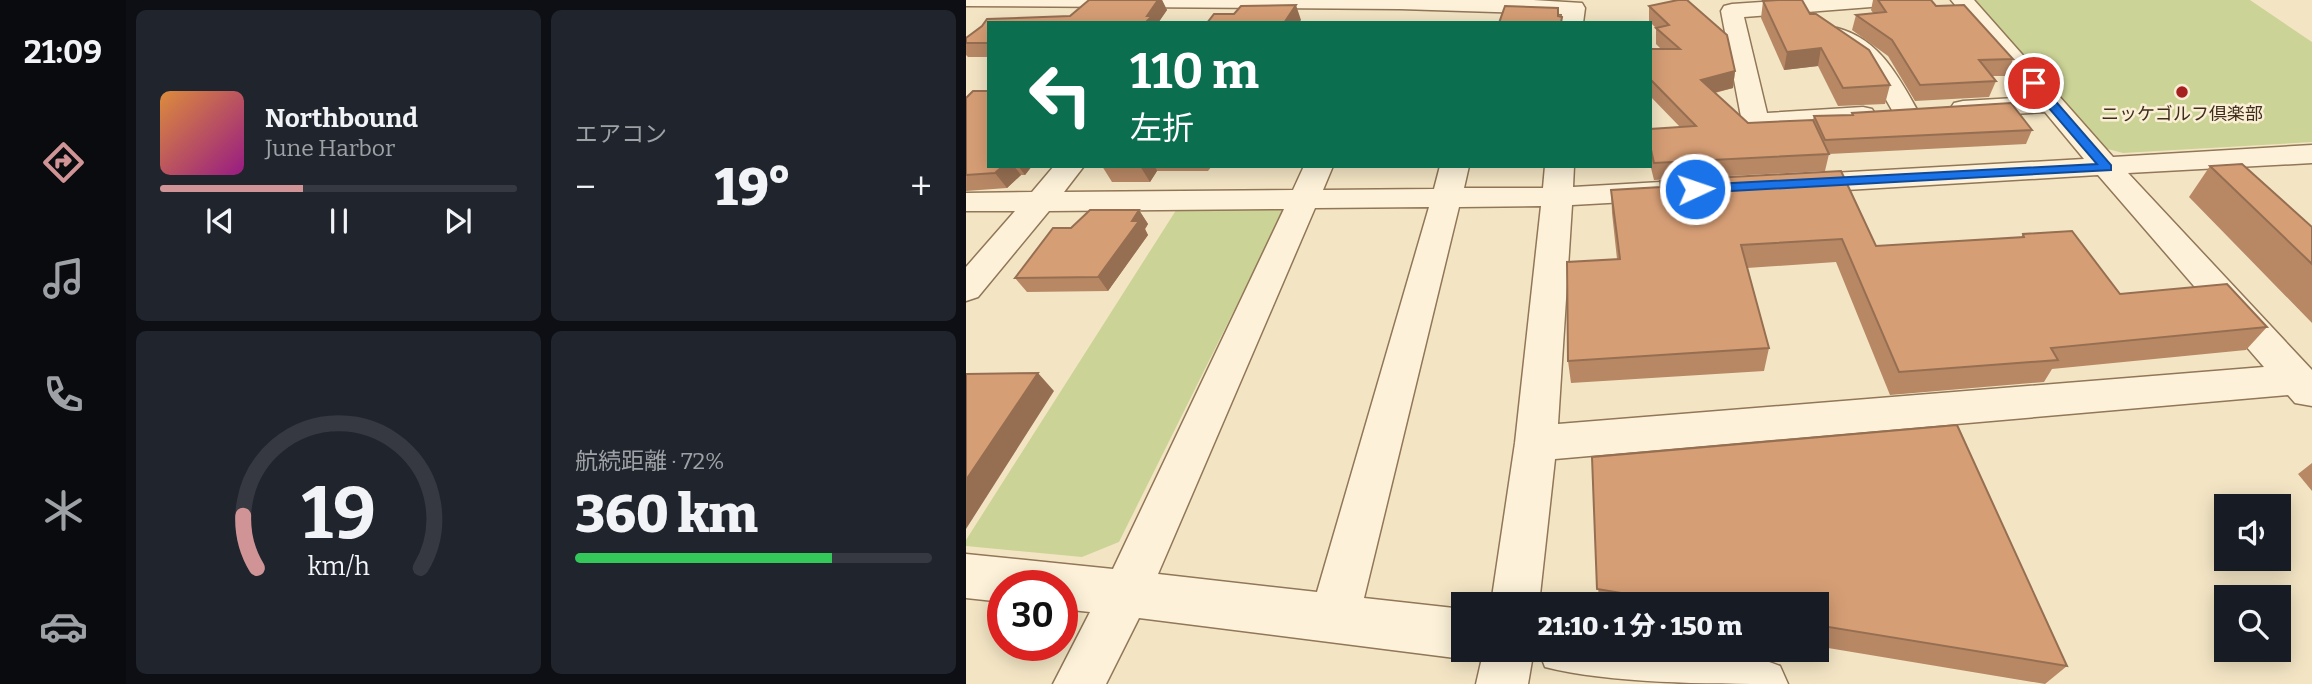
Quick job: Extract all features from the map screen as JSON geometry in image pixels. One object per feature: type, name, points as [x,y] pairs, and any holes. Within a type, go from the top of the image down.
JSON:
[{"type":"street","points":[[966,0],[1402,1],[1498,10],[1574,8],[1572,21]]},
{"type":"street","points":[[1884,0],[1732,10],[1756,122],[2052,104]]},
{"type":"street","points":[[1962,0],[2107,168],[2305,387]]},
{"type":"street","points":[[994,21],[1017,1]]},
{"type":"street","points":[[1195,21],[1211,1]]},
{"type":"street","points":[[1391,21],[1402,1]]},
{"type":"street","points":[[1815,3],[1816,20],[1877,62],[1906,113]]},
{"type":"street","points":[[1763,186],[2312,154]]},
{"type":"street","points":[[966,289],[1068,168]]},
{"type":"street","points":[[966,202],[1039,202],[1311,183],[1558,181],[1695,189]]},
{"type":"street","points":[[1517,592],[1536,443],[1558,181]]},
{"type":"street","points":[[1334,618],[1450,182]]},
{"type":"street","points":[[1079,684],[1126,593],[1311,183]]},
{"type":"street","points":[[1536,443],[2305,387]]},
{"type":"street","points":[[966,576],[1451,633]]},
{"type":"street","points":[[1502,684],[1506,662]]},
{"type":"street","points":[[1637,662],[1762,684]]},
{"type":"green space","name":"ニッケゴルフ倶楽部","points":[[1968,0],[2250,0],[2312,42],[2312,142],[2123,153],[2104,148]]},
{"type":"green space","points":[[1180,204],[1275,206],[1283,212],[1119,542],[1082,557],[966,546],[966,540]]},
{"type":"building","points":[[1089,0],[1158,0],[1147,16],[1152,16],[1147,21],[987,21],[987,43],[966,43],[966,38],[987,19],[1070,16]]},
{"type":"building","points":[[1687,0],[1727,35],[1735,71],[1701,80],[1748,123],[1813,120],[1829,154],[1654,163],[1652,129],[1696,126],[1652,81],[1652,49],[1680,49],[1656,28],[1669,25],[1649,6]]},
{"type":"building","points":[[1802,0],[1810,14],[1816,14],[1869,50],[1890,85],[1843,88],[1821,48],[1787,52],[1763,1]]},
{"type":"building","points":[[1878,0],[1931,0],[1936,6],[1964,5],[2013,59],[1979,60],[1996,81],[1920,85],[1892,40],[1856,15],[1886,12]]},
{"type":"building","points":[[1296,5],[1285,21],[1209,21],[1214,14],[1234,14],[1241,6]]},
{"type":"building","points":[[1505,6],[1558,8],[1558,16],[1562,17],[1561,21],[1500,21]]},
{"type":"building","points":[[973,91],[987,91],[987,168],[1001,168],[995,173],[966,175],[966,98]]},
{"type":"building","points":[[2011,103],[2032,130],[1825,140],[1814,116],[1853,115],[1852,113]]},
{"type":"building","points":[[2242,164],[2312,227],[2312,264],[2210,166]]},
{"type":"building","points":[[1841,171],[1876,246],[2024,237],[2023,234],[2072,231],[2120,294],[2227,284],[2267,327],[2051,348],[2058,360],[1899,372],[1842,239],[1741,245],[1769,348],[1568,361],[1567,262],[1620,259],[1611,190],[1661,187],[1660,181]]},
{"type":"building","points":[[1090,210],[1139,210],[1132,221],[1139,221],[1098,277],[1015,278],[1053,228],[1071,228]]},
{"type":"building","points":[[1038,373],[966,480],[966,374]]},
{"type":"building","points":[[1957,425],[2067,666],[1829,627],[1829,592],[1615,592],[1597,589],[1592,457]]},
{"type":"place","name":"ニッケゴルフ倶楽部","points":[[2182,92]]},
{"type":"route","points":[[1695,189],[2107,168],[2034,83]]}]
